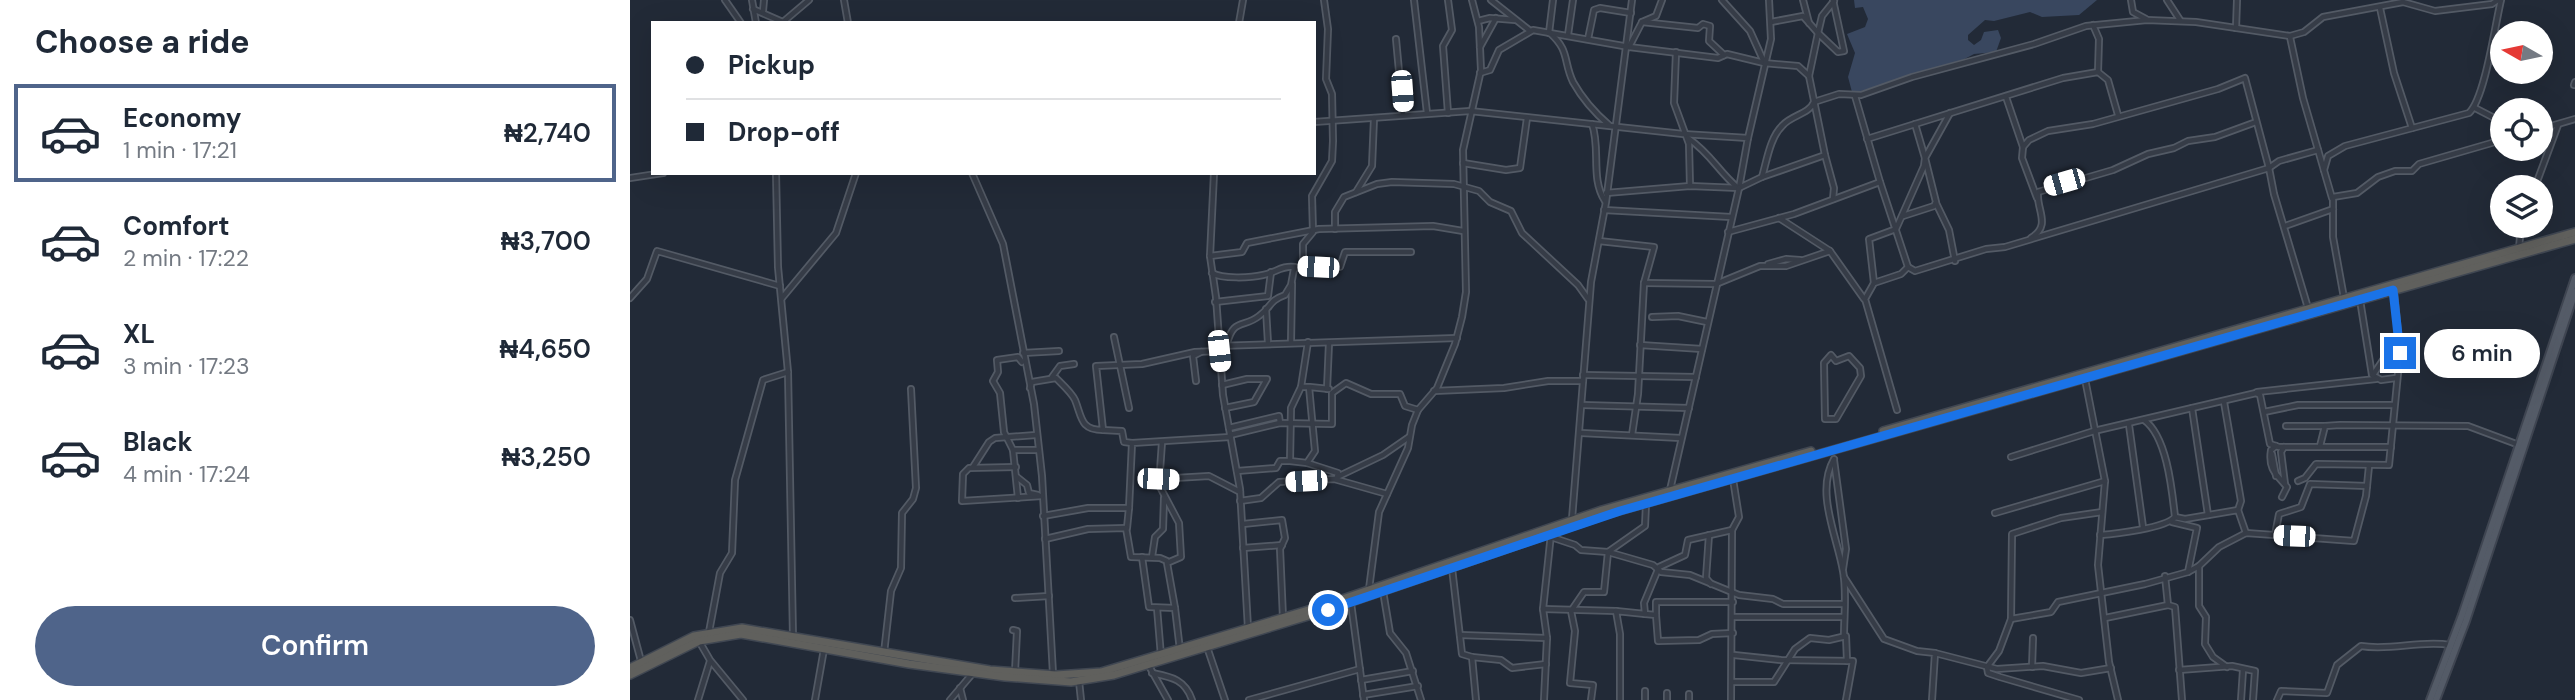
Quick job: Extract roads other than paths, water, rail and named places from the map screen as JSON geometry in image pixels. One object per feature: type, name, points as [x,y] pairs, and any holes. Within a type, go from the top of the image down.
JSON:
[{"type":"highway","points":[[630,675],[699,641],[741,634],[792,639],[824,648],[973,673],[1079,681],[1150,670],[1248,629],[1572,520],[1670,490],[2085,379],[2103,371],[2308,308],[2575,232]]},
{"type":"highway","points":[[630,668],[640,661],[709,632],[742,628],[883,654],[1015,673],[1053,675],[1101,672],[1206,645],[1351,602],[1647,503],[1831,447],[2575,239]]},
{"type":"main road","points":[[2430,700],[2520,445],[2575,278]]},
{"type":"main road","points":[[2436,700],[2466,621],[2575,292]]},
{"type":"street","points":[[725,0],[740,21]]},
{"type":"street","points":[[751,0],[756,21]]},
{"type":"street","points":[[763,11],[764,0]]},
{"type":"street","points":[[777,18],[809,0]]},
{"type":"street","points":[[844,0],[848,21]]},
{"type":"street","points":[[1239,21],[1243,0]]},
{"type":"street","points":[[1303,266],[1303,244],[1313,232],[1312,196],[1332,161],[1332,94],[1326,79],[1328,29],[1324,0]]},
{"type":"street","points":[[1414,0],[1427,113]]},
{"type":"street","points":[[1448,0],[1451,30],[1443,46],[1448,113]]},
{"type":"street","points":[[1369,590],[1374,533],[1387,494],[1397,478],[1418,410],[1434,391],[1457,338],[1466,292],[1463,163],[1470,111],[1476,101],[1480,73],[1478,21],[1472,0]]},
{"type":"street","points":[[1491,0],[1528,30],[1628,47],[1718,58],[1724,55]]},
{"type":"street","points":[[1549,33],[1553,0]]},
{"type":"street","points":[[1568,35],[1573,0]]},
{"type":"street","points":[[1572,520],[1581,433],[1583,375],[1587,360],[1589,302],[1605,202],[1612,126],[1628,47],[1632,0]]},
{"type":"street","points":[[1628,47],[1642,22],[1656,16],[1662,0]]},
{"type":"street","points":[[1722,0],[1750,30],[1765,63]]},
{"type":"street","points":[[1670,490],[1771,39],[1769,0]]},
{"type":"street","points":[[1803,0],[1809,24]]},
{"type":"street","points":[[2131,0],[2133,12],[2147,20]]},
{"type":"street","points":[[2168,0],[2181,21]]},
{"type":"street","points":[[2236,28],[2237,0]]},
{"type":"street","points":[[1762,177],[1775,135],[1782,126],[1811,108],[1814,102],[1839,94],[1855,96],[2092,25],[2147,20],[2181,21],[2290,36],[2304,32],[2323,17],[2403,2],[2435,11],[2500,0],[2474,108],[2469,113],[2344,146],[2328,156],[2324,170]]},
{"type":"street","points":[[1771,22],[1802,16],[1838,52],[1844,51],[1834,1]]},
{"type":"street","points":[[1833,200],[1834,188],[1809,76],[1822,16],[1834,1]]},
{"type":"street","points":[[1588,39],[1594,10],[1600,8],[1631,13]]},
{"type":"street","points":[[2380,8],[2394,73],[2412,128]]},
{"type":"street","points":[[753,9],[782,21]]},
{"type":"street","points":[[785,21],[793,11]]},
{"type":"street","points":[[1478,21],[1496,18],[1517,20]]},
{"type":"street","points":[[1480,48],[1496,18]]},
{"type":"street","points":[[1642,22],[1698,28],[1703,24],[1710,26],[1709,41],[1724,55],[1798,66],[1809,76]]},
{"type":"street","points":[[2092,25],[2099,39],[2098,72]]},
{"type":"street","points":[[1480,73],[1490,70],[1499,50],[1528,30]]},
{"type":"street","points":[[1549,33],[1565,50],[1574,84],[1592,110],[1612,126]]},
{"type":"street","points":[[2290,36],[2332,198],[2333,237],[2344,298]]},
{"type":"street","points":[[1396,39],[1404,114]]},
{"type":"street","points":[[1676,52],[1674,103],[1689,144],[1690,186]]},
{"type":"street","points":[[1867,139],[2063,78],[2098,72],[2108,80],[2118,116]]},
{"type":"street","points":[[2023,147],[2029,140],[2048,131],[2093,124],[2218,89],[2245,78],[2308,308]]},
{"type":"street","points":[[1855,96],[1908,267],[1914,271],[1955,261],[1986,249],[2028,241],[2269,168],[2279,161],[2318,150]]},
{"type":"street","points":[[2006,97],[2023,147],[2022,158],[2037,198],[2043,224],[2039,233],[2028,241]]},
{"type":"street","points":[[2474,108],[2490,116]]},
{"type":"street","points":[[1316,122],[1362,121],[1404,114],[1470,111],[1684,134],[1748,138]]},
{"type":"street","points":[[1865,299],[1874,283],[1869,239],[1896,229],[1918,185],[1925,158],[1950,113]]},
{"type":"street","points":[[1356,192],[1372,166],[1374,118]]},
{"type":"street","points":[[1463,163],[1506,170],[1520,168],[1527,118]]},
{"type":"street","points":[[2553,126],[2575,119]]},
{"type":"street","points":[[1362,121],[1373,131]]},
{"type":"street","points":[[2037,198],[2038,192],[2049,186],[2113,170],[2148,153],[2232,132],[2256,122]]},
{"type":"street","points":[[1592,124],[1598,149],[1599,185],[1605,202]]},
{"type":"street","points":[[1915,124],[1936,202],[1950,230],[1955,261]]},
{"type":"street","points":[[2539,175],[2558,125]]},
{"type":"street","points":[[1684,134],[1710,153],[1720,173],[1739,188]]},
{"type":"street","points":[[2332,198],[2366,188],[2378,177],[2412,170],[2420,164],[2490,144]]},
{"type":"street","points":[[1606,193],[1690,186],[1739,188],[1825,155]]},
{"type":"street","points":[[630,178],[651,175]]},
{"type":"street","points":[[776,175],[780,286],[788,372],[792,639]]},
{"type":"street","points":[[781,298],[836,233],[855,175]]},
{"type":"street","points":[[973,175],[1003,244],[1030,388],[1042,496],[1053,675]]},
{"type":"street","points":[[1214,175],[1210,256],[1222,385],[1240,492],[1248,629]]},
{"type":"street","points":[[1454,184],[1462,180]]},
{"type":"street","points":[[1727,233],[1833,200],[1880,182]]},
{"type":"street","points":[[1335,229],[1335,212],[1340,202],[1356,192],[1392,183],[1454,184],[1479,191],[1486,200],[1511,211],[1522,233],[1578,285],[1589,302]]},
{"type":"street","points":[[1902,217],[1934,206],[1936,202]]},
{"type":"street","points":[[1604,209],[1731,217]]},
{"type":"street","points":[[2285,226],[2333,209]]},
{"type":"street","points":[[1779,218],[1830,251],[1865,299],[1897,410]]},
{"type":"street","points":[[1457,228],[1464,222]]},
{"type":"street","points":[[1210,256],[1242,252],[1247,243],[1335,229],[1457,228],[1463,231]]},
{"type":"street","points":[[2519,248],[2520,238]]},
{"type":"street","points":[[1599,242],[1654,246],[1644,283],[1639,376],[1632,435]]},
{"type":"street","points":[[630,298],[647,279],[657,251],[780,286]]},
{"type":"street","points":[[1644,283],[1716,284],[1760,266],[1786,266],[1830,251]]},
{"type":"street","points":[[1212,272],[1220,276],[1264,275],[1280,267],[1340,267],[1345,252],[1411,252]]},
{"type":"street","points":[[1291,342],[1292,281],[1295,267]]},
{"type":"street","points":[[1874,283],[1901,274],[1908,267]]},
{"type":"street","points":[[1215,302],[1268,296],[1271,272]]},
{"type":"street","points":[[1227,344],[1230,332],[1239,324],[1256,319],[1273,298],[1285,295],[1292,281]]},
{"type":"street","points":[[2298,481],[2305,478],[2316,464],[2389,465],[2399,335],[2393,290]]},
{"type":"street","points":[[2360,300],[2374,378]]},
{"type":"street","points":[[1266,309],[1270,331],[1268,343]]},
{"type":"street","points":[[1652,317],[1678,316],[1707,322]]},
{"type":"street","points":[[2374,378],[2399,335]]},
{"type":"street","points":[[1114,337],[1129,408]]},
{"type":"street","points":[[1103,430],[1096,366],[1142,364],[1218,349],[1227,344],[1457,338]]},
{"type":"street","points":[[1290,461],[1291,408],[1301,387],[1308,342]]},
{"type":"street","points":[[1052,377],[1074,397],[1081,422],[1088,428],[1122,431],[1124,442],[1162,442],[1230,436],[1280,423],[1313,426],[1332,424],[1329,342]]},
{"type":"street","points":[[1639,345],[1702,349]]},
{"type":"street","points":[[1023,353],[1059,351]]},
{"type":"street","points":[[1196,381],[1194,356],[1201,351]]},
{"type":"street","points":[[2368,353],[2379,368]]},
{"type":"street","points":[[1831,355],[1836,361],[1849,356],[1860,368],[1861,376],[1836,419],[1825,419],[1824,363],[1831,355]]},
{"type":"street","points":[[1018,498],[1013,450],[1001,414],[1003,405],[1000,393],[993,381],[998,372],[997,360],[1018,357],[1026,368]]},
{"type":"street","points":[[1030,388],[1032,382],[1052,377],[1060,366],[1074,364]]},
{"type":"street","points":[[709,632],[720,573],[731,557],[734,480],[750,421],[763,380],[788,372]]},
{"type":"street","points":[[1583,375],[1696,377]]},
{"type":"street","points":[[2011,457],[2094,431],[2288,386],[2396,378]]},
{"type":"street","points":[[1222,385],[1247,379],[1267,379],[1254,402],[1226,408]]},
{"type":"street","points":[[2085,379],[2105,481],[2098,558],[2111,668],[2118,700]]},
{"type":"street","points":[[1434,391],[1504,388],[1548,381],[1583,381]]},
{"type":"street","points":[[1301,387],[1329,391],[1346,383],[1371,394],[1400,394],[1405,406],[1418,410]]},
{"type":"street","points":[[1307,463],[1315,451],[1309,387]]},
{"type":"street","points":[[883,654],[891,591],[901,568],[902,513],[913,499],[916,488],[911,389]]},
{"type":"street","points":[[2256,393],[2260,395],[2270,444],[2274,448],[2276,477],[2285,484]]},
{"type":"street","points":[[2224,402],[2241,501],[2238,510],[2246,533]]},
{"type":"street","points":[[1583,405],[1689,408]]},
{"type":"street","points":[[2264,412],[2298,405],[2394,405]]},
{"type":"street","points":[[2192,408],[2208,515]]},
{"type":"street","points":[[1229,428],[1279,416],[1280,423]]},
{"type":"street","points":[[2142,420],[2157,434],[2169,474],[2173,519]]},
{"type":"street","points":[[2129,425],[2143,527]]},
{"type":"street","points":[[2286,426],[2468,426],[2520,445]]},
{"type":"street","points":[[2320,447],[2325,426]]},
{"type":"street","points":[[1581,433],[1681,438]]},
{"type":"street","points":[[1036,435],[1008,436],[989,442],[973,467],[963,474],[962,501],[1042,496]]},
{"type":"street","points":[[1337,478],[1410,436]]},
{"type":"street","points":[[1132,443],[1127,528],[1130,557],[1152,557],[1167,561],[1181,557],[1182,551],[1179,523],[1164,497],[1158,479],[1162,442]]},
{"type":"street","points":[[2282,497],[2285,484],[2281,452],[2284,446]]},
{"type":"street","points":[[1831,447],[1846,550],[1843,570]]},
{"type":"street","points":[[2274,448],[2391,447]]},
{"type":"street","points":[[1013,450],[1038,450]]},
{"type":"street","points":[[1834,459],[1828,472],[1829,513],[1844,577],[1844,636],[1849,642],[1847,661]]},
{"type":"street","points":[[1237,471],[1276,468],[1280,461],[1290,461],[1328,468],[1338,473],[1337,478]]},
{"type":"street","points":[[2011,619],[2050,612],[2058,601],[2145,584],[2165,576],[2188,572],[2219,547],[2246,533],[2354,541],[2369,466]]},
{"type":"street","points":[[973,467],[1016,467]]},
{"type":"street","points":[[1158,479],[1209,476],[1240,492]]},
{"type":"street","points":[[1017,477],[1027,485],[1029,492],[1042,496]]},
{"type":"street","points":[[1240,501],[1261,498],[1279,482],[1337,478],[1387,494]]},
{"type":"street","points":[[1731,700],[1734,655],[1732,530],[1739,517],[1733,478]]},
{"type":"street","points":[[1995,513],[2105,481]]},
{"type":"street","points":[[2275,535],[2279,514],[2301,507],[2310,484],[2367,486]]},
{"type":"street","points":[[1152,557],[1155,537],[1163,529],[1164,497]]},
{"type":"street","points":[[1591,700],[1593,685],[1570,682],[1575,631],[1571,611],[1584,592],[1604,592],[1608,552],[1645,526],[1647,503]]},
{"type":"street","points":[[1043,516],[1088,508],[1129,508]]},
{"type":"street","points":[[2100,535],[2119,534],[2173,519],[2185,520],[2238,510]]},
{"type":"street","points":[[2079,700],[1988,673],[1987,667],[1999,651],[2011,619],[2012,534],[2061,518],[2102,512]]},
{"type":"street","points":[[2173,519],[2197,528],[2188,572]]},
{"type":"street","points":[[1243,524],[1282,520],[1285,538],[1282,545],[1283,618]]},
{"type":"street","points":[[1045,539],[1088,529],[1127,528]]},
{"type":"street","points":[[1544,700],[1547,638],[1543,609],[1551,535],[1581,550],[1608,552],[1659,567],[1685,555],[1688,540],[1732,530]]},
{"type":"street","points":[[1709,535],[1706,578],[1714,587]]},
{"type":"street","points":[[1243,548],[1282,545]]},
{"type":"street","points":[[1142,557],[1149,607],[1175,608]]},
{"type":"street","points":[[1167,561],[1180,650]]},
{"type":"street","points":[[2199,565],[2199,604],[2206,617],[2205,644],[2213,657],[2227,667]]},
{"type":"street","points":[[1659,567],[1661,572],[1690,575],[1739,595],[1773,598],[1783,604],[1844,604]]},
{"type":"street","points":[[1644,614],[1644,603],[1659,567]]},
{"type":"street","points":[[1452,568],[1462,654],[1501,660],[1512,668],[1546,664]]},
{"type":"street","points":[[2165,576],[2168,605]]},
{"type":"street","points":[[1844,577],[1850,581],[1884,639],[1917,652],[1934,653],[1997,669],[2032,667],[2081,673],[2111,668]]},
{"type":"street","points":[[1383,592],[1390,633],[1406,653],[1419,686],[1421,700]]},
{"type":"street","points":[[1015,598],[1049,596]]},
{"type":"street","points":[[1351,602],[1363,697],[1419,686]]},
{"type":"street","points":[[1733,602],[1656,602],[1658,641],[1699,640],[1712,634],[1733,633]]},
{"type":"street","points":[[2105,618],[2168,605],[2175,607],[2182,700]]},
{"type":"street","points":[[1157,608],[1161,656]]},
{"type":"street","points":[[1543,609],[1656,614]]},
{"type":"street","points":[[1616,611],[1620,634],[1620,700]]},
{"type":"street","points":[[1733,617],[1844,617]]},
{"type":"street","points":[[630,620],[640,661]]},
{"type":"street","points":[[1013,630],[1017,631],[1015,673]]},
{"type":"street","points":[[1460,635],[1547,638]]},
{"type":"street","points":[[1732,682],[1771,683],[1807,639],[1829,640],[1844,636]]},
{"type":"street","points":[[2032,667],[2033,638]]},
{"type":"street","points":[[699,641],[710,660],[743,700]]},
{"type":"street","points":[[2277,700],[2281,691],[2327,693],[2337,666],[2361,646],[2396,647],[2434,642],[2451,645]]},
{"type":"street","points":[[1206,645],[1225,700]]},
{"type":"street","points":[[815,700],[824,648]]},
{"type":"street","points":[[1932,700],[1934,653]]},
{"type":"street","points":[[1734,655],[1788,660],[1853,661],[1846,700]]},
{"type":"street","points":[[1472,657],[1476,700]]},
{"type":"street","points":[[698,700],[710,660]]},
{"type":"street","points":[[2179,670],[2243,667],[2243,670],[2255,671],[2253,700]]},
{"type":"street","points":[[1249,700],[1360,669]]},
{"type":"street","points":[[1150,670],[1168,700]]},
{"type":"street","points":[[1150,670],[1177,678],[1189,689],[1192,700]]},
{"type":"street","points":[[2241,700],[2243,670]]},
{"type":"street","points":[[1361,680],[1413,671]]},
{"type":"street","points":[[950,700],[973,673]]},
{"type":"street","points":[[1079,681],[1081,700]]},
{"type":"street","points":[[958,700],[961,690]]},
{"type":"street","points":[[961,690],[963,700]]},
{"type":"street","points":[[1645,691],[1645,700]]},
{"type":"street","points":[[1667,693],[1667,700]]},
{"type":"water","points":[[1854,0],[2097,0],[2079,15],[2042,17],[2030,12],[1994,21],[1985,20],[1968,35],[1968,40],[1974,45],[1981,40],[1984,32],[1998,30],[2001,38],[1996,52],[1974,54],[1959,62],[1852,92],[1848,77],[1855,53],[1847,34],[1865,27],[1868,19],[1863,7],[1855,8]]}]
